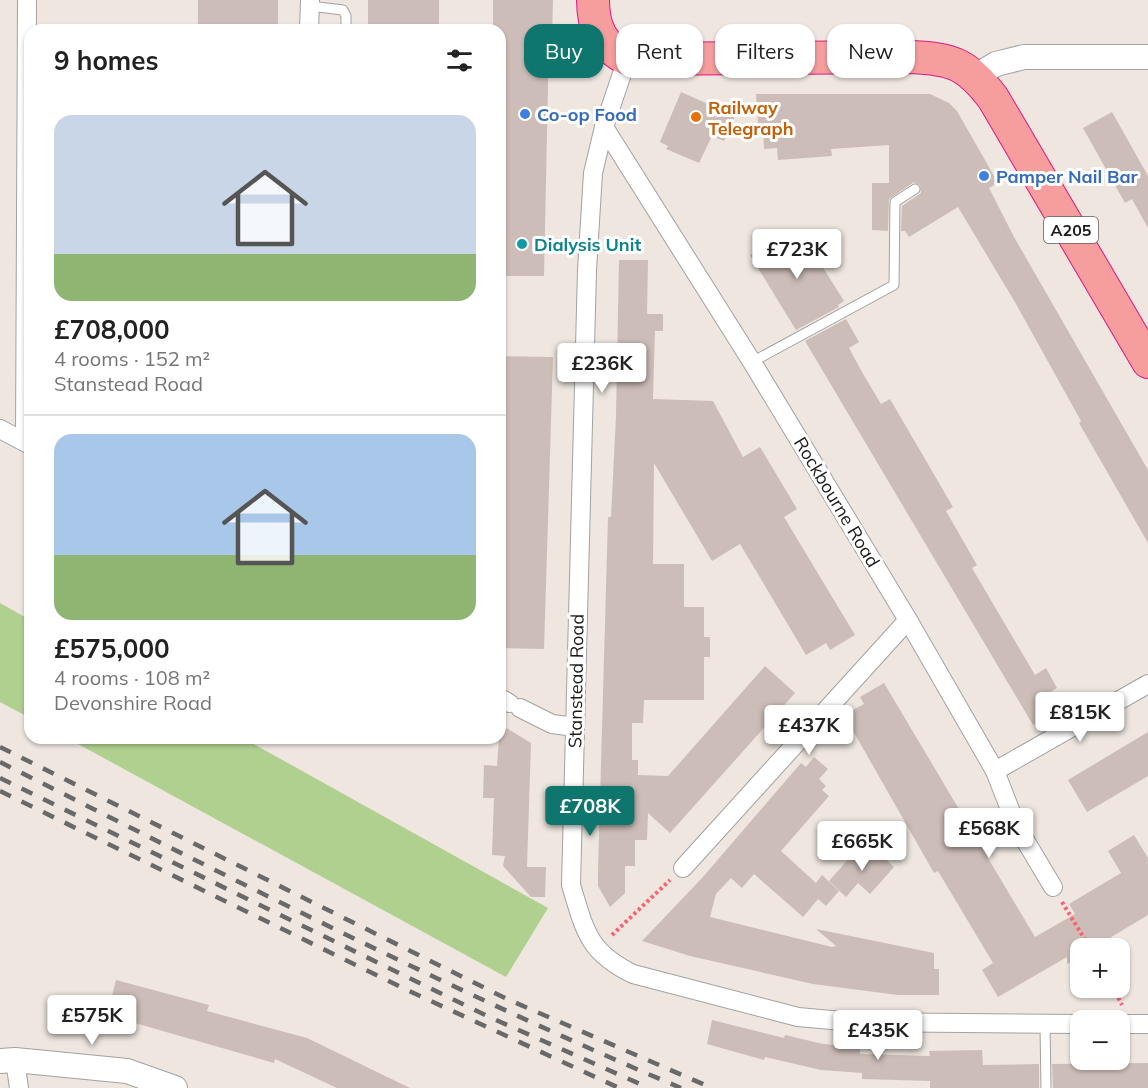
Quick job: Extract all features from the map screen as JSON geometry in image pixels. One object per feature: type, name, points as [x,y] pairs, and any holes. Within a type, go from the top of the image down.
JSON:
[{"type":"highway","points":[[593,0],[593,16],[601,39],[616,53]]},
{"type":"highway","name":"A205","points":[[703,58],[912,57],[948,60],[976,76],[993,98],[1148,362]]},
{"type":"street","points":[[27,0],[27,24]]},
{"type":"street","points":[[309,24],[310,3]]},
{"type":"street","points":[[976,76],[996,64],[1024,57],[1148,57]]},
{"type":"street","name":"Stanstead Road","points":[[596,950],[571,885],[587,270],[593,172],[604,127],[621,78]]},
{"type":"street","name":"Rockbourne Road","points":[[604,127],[752,362],[908,620],[995,771],[1016,825],[1053,887]]},
{"type":"street","points":[[0,429],[24,442]]},
{"type":"street","points":[[683,868],[908,620]]},
{"type":"street","points":[[995,771],[1148,684]]},
{"type":"street","points":[[509,703],[552,724],[575,727]]},
{"type":"street","points":[[596,950],[610,963],[633,974],[798,1017],[854,1022],[1070,1024]]},
{"type":"street","points":[[1130,1018],[1148,1024]]},
{"type":"street","points":[[19,1088],[8,1060],[128,1071],[175,1088]]},
{"type":"lane","points":[[310,3],[343,10],[346,24]]},
{"type":"lane","points":[[752,362],[894,285],[895,202],[915,189]]},
{"type":"lane","points":[[1045,1025],[1046,1088]]},
{"type":"path","points":[[596,950],[683,868]]},
{"type":"path","points":[[1053,887],[1083,938]]},
{"type":"green space","points":[[0,603],[24,617],[24,715],[0,702]]},
{"type":"green space","points":[[78,744],[254,744],[548,908],[506,977]]},
{"type":"building","points":[[198,0],[278,0],[278,24],[198,24]]},
{"type":"building","points":[[368,0],[439,0],[439,24],[368,24]]},
{"type":"building","points":[[493,0],[553,0],[552,24],[524,24],[524,78],[548,78],[544,276],[506,276],[506,24],[493,24]]},
{"type":"building","points":[[681,92],[735,116],[724,141],[712,136],[699,163],[666,149],[668,146],[660,142]]},
{"type":"building","points":[[756,94],[930,94],[949,103],[957,111],[998,183],[989,188],[1014,237],[1148,470],[1148,543],[1079,423],[1081,421],[1016,304],[958,207],[909,237],[905,231],[901,231],[902,206],[921,193],[920,185],[914,182],[889,199],[888,231],[872,230],[872,183],[889,183],[889,145],[831,149],[832,156],[778,160],[777,148],[764,149],[763,125],[758,125]]},
{"type":"building","points":[[1112,112],[1148,176],[1148,228],[1132,199],[1125,203],[1083,128]]},
{"type":"building","points":[[800,231],[844,301],[838,305],[839,307],[796,330],[750,255],[776,238],[779,244]]},
{"type":"building","points":[[619,260],[648,260],[647,314],[663,314],[663,331],[655,331],[653,399],[713,401],[743,457],[760,447],[797,509],[784,517],[855,635],[830,650],[826,643],[806,655],[740,544],[712,561],[654,463],[653,564],[684,564],[684,607],[704,607],[704,637],[710,637],[710,657],[704,657],[704,700],[644,700],[643,723],[632,723],[632,760],[638,760],[638,775],[668,776],[765,666],[795,693],[670,833],[648,813],[647,840],[635,840],[635,866],[625,866],[625,893],[610,907],[598,886],[598,870],[608,517],[611,517],[616,416]]},
{"type":"building","points":[[846,319],[859,342],[849,348],[862,372],[881,404],[890,399],[953,507],[946,511],[977,565],[972,568],[1035,675],[1046,668],[1057,688],[1047,694],[1057,711],[1033,725],[805,341]]},
{"type":"building","points":[[506,356],[553,357],[544,649],[506,648]]},
{"type":"building","points":[[884,683],[1035,937],[1075,914],[1069,904],[1121,873],[1108,851],[1134,835],[1148,858],[1148,915],[1110,938],[1070,938],[1070,962],[1067,964],[1067,957],[998,997],[982,970],[993,963],[938,871],[934,873],[844,715],[864,704],[860,697]]},
{"type":"building","points":[[506,728],[531,743],[527,867],[546,867],[545,897],[531,897],[503,866],[505,856],[492,855],[494,798],[483,798],[484,765],[497,766],[499,744],[506,744]]},
{"type":"building","points":[[1148,732],[1148,776],[1087,812],[1068,780]]},
{"type":"building","points":[[814,757],[828,769],[819,779],[826,786],[822,790],[829,796],[781,851],[816,883],[822,875],[839,891],[826,906],[818,899],[803,917],[754,874],[742,888],[731,878],[716,894],[710,917],[832,947],[836,946],[816,929],[934,953],[934,969],[939,969],[939,995],[898,995],[813,984],[690,956],[642,941],[702,878],[801,763],[806,767]]},
{"type":"building","points":[[872,846],[894,867],[870,894],[858,883],[846,897],[829,881],[859,847],[865,853]]},
{"type":"building","points":[[116,980],[209,1005],[207,1011],[307,1038],[410,1088],[337,1088],[275,1059],[274,1063],[107,1015]]},
{"type":"building","points":[[712,1020],[784,1038],[785,1035],[823,1044],[860,1047],[860,1054],[930,1056],[929,1051],[982,1050],[983,1065],[1039,1064],[1039,1088],[930,1088],[930,1081],[862,1079],[862,1073],[821,1070],[765,1057],[764,1060],[707,1044]]},
{"type":"building","points":[[1130,1063],[1148,1063],[1148,1088],[1053,1088],[1052,1064],[1070,1064],[1070,1070],[1130,1070]]},
{"type":"railway","points":[[0,747],[507,999],[712,1088]]},
{"type":"railway","points":[[0,762],[423,972],[681,1088]]},
{"type":"railway","points":[[0,778],[487,1016],[649,1088]]},
{"type":"railway","points":[[0,791],[407,990],[619,1088]]},
{"type":"place","name":"Co-op Food","points":[[525,114]]},
{"type":"place","name":"Railway Telegraph","points":[[696,117]]},
{"type":"place","name":"Pamper Nail Bar","points":[[984,176]]},
{"type":"place","name":"Dialysis Unit","points":[[522,244]]}]
